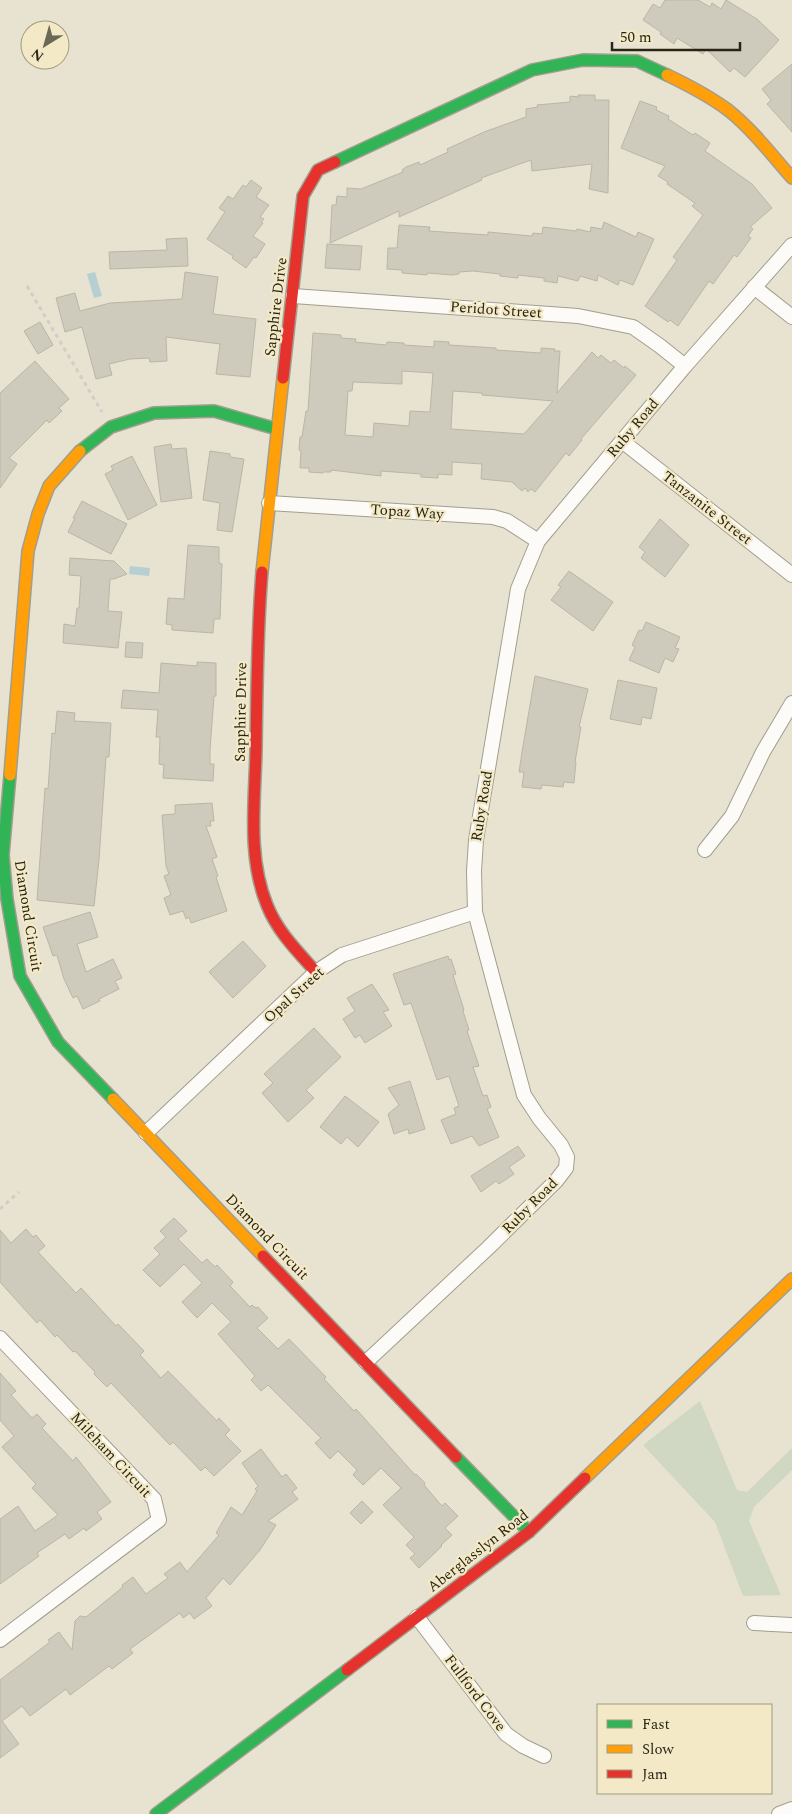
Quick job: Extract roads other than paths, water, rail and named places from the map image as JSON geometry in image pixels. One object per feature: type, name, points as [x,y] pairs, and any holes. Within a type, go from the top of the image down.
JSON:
[{"type":"street","name":"Sapphire Drive","points":[[316,972],[286,937],[267,905],[258,873],[254,838],[258,628],[263,545],[303,196],[318,170],[532,70],[582,60],[637,61],[691,86],[728,110],[753,133],[792,178]]},
{"type":"street","name":"Ruby Road","points":[[366,1362],[495,1241],[556,1181],[566,1168],[567,1157],[561,1145],[539,1118],[524,1095],[475,912],[474,870],[476,840],[518,589],[538,541],[685,366],[792,245]]},
{"type":"street","points":[[754,287],[792,317]]},
{"type":"street","name":"Peridot Street","points":[[293,296],[578,316],[633,327],[685,366]]},
{"type":"street","name":"Diamond Circuit","points":[[277,429],[214,410],[154,413],[111,427],[79,452],[49,486],[38,514],[28,551],[3,855],[7,899],[20,976],[58,1042],[529,1532]]},
{"type":"street","name":"Tanzanite Street","points":[[622,441],[792,576]]},
{"type":"street","name":"Topaz Way","points":[[269,503],[494,517],[507,521],[538,541]]},
{"type":"street","points":[[705,850],[732,816],[763,752],[792,703]]},
{"type":"street","name":"Opal Street","points":[[146,1133],[316,972],[342,954],[475,912]]},
{"type":"street","name":"Aberglasslyn Road","points":[[156,1814],[529,1532],[792,1280]]},
{"type":"street","name":"Mileham Circuit","points":[[0,1338],[154,1499],[158,1520],[0,1640]]},
{"type":"street","name":"Fullford Cove","points":[[417,1617],[506,1734],[523,1746],[544,1756]]},
{"type":"street","points":[[754,1623],[792,1625]]},
{"type":"street","points":[[779,1814],[792,1809]]},
{"type":"water","points":[[95,272],[102,296],[94,298],[87,274]]},
{"type":"water","points":[[130,566],[150,568],[149,576],[129,574]]}]
